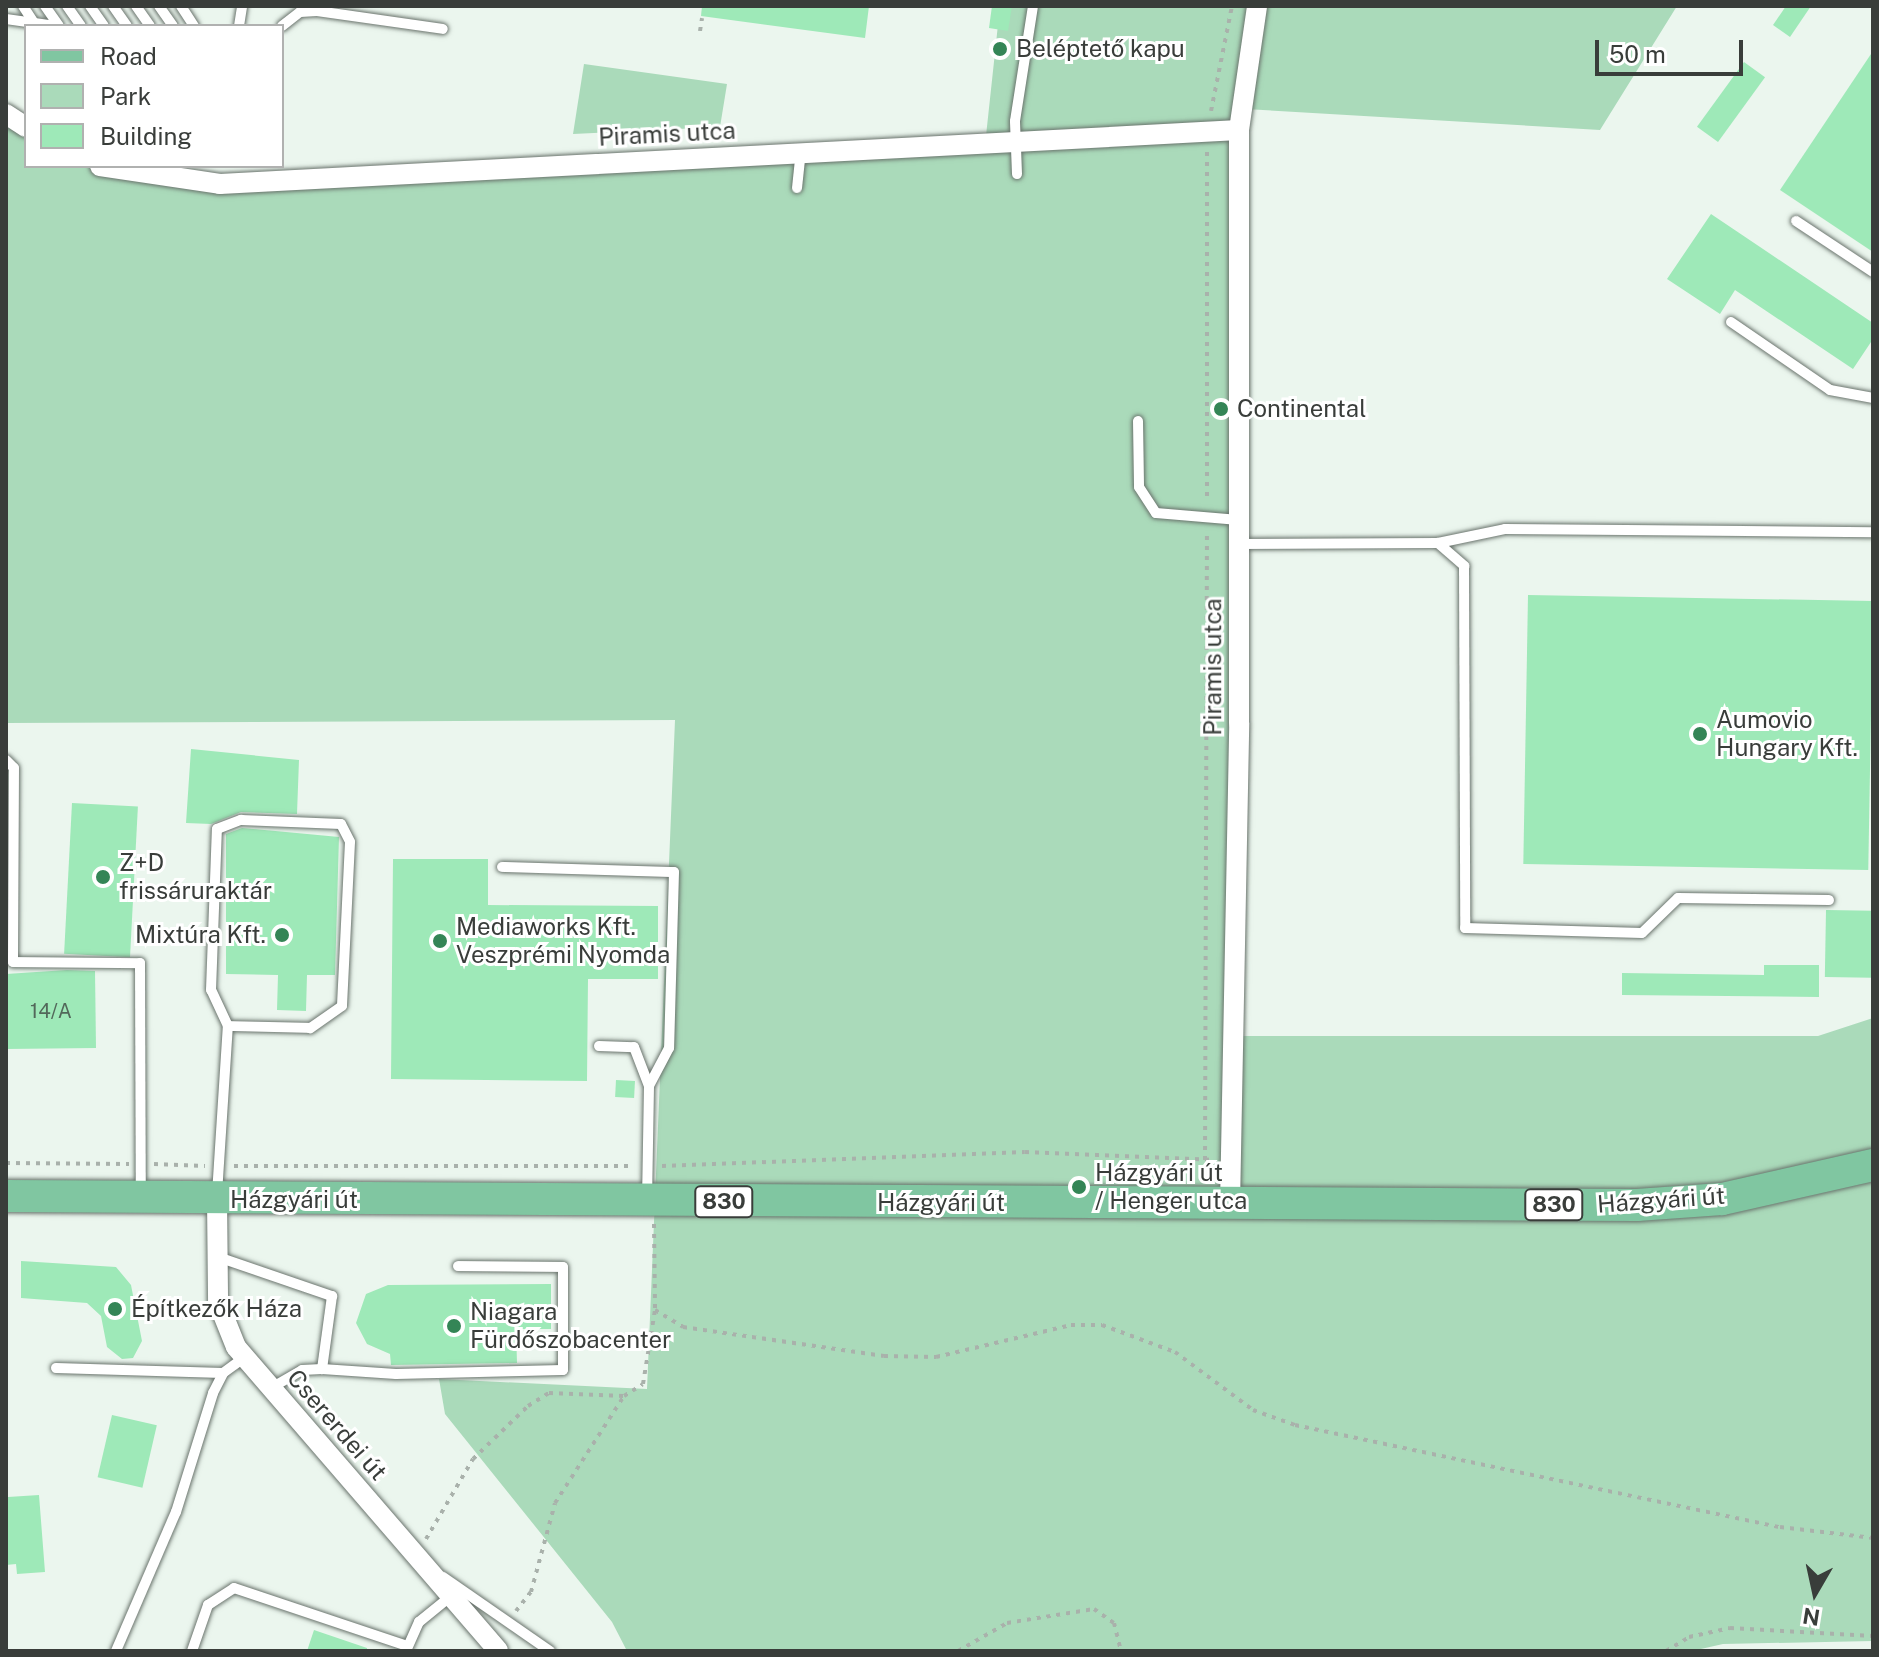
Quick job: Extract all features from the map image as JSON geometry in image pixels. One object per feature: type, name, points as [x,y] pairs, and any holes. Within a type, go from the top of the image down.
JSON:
[{"type":"main road","name":"Házgyári út","points":[[6,1196],[650,1202],[1637,1205],[1722,1199],[1873,1165]]},
{"type":"street","name":"Piramis utca","points":[[1230,1205],[1239,544],[1239,130],[1257,6]]},
{"type":"street","points":[[6,114],[24,126]]},
{"type":"street","name":"Piramis utca","points":[[127,168],[222,175],[801,152],[1207,129],[1239,130]]},
{"type":"street","name":"Csererdei út","points":[[217,1199],[215,1256],[218,1302],[245,1357],[498,1651]]},
{"type":"lane","points":[[23,6],[34,23]]},
{"type":"lane","points":[[45,6],[56,24]]},
{"type":"lane","points":[[67,6],[80,24]]},
{"type":"lane","points":[[90,6],[103,24]]},
{"type":"lane","points":[[113,6],[126,24]]},
{"type":"lane","points":[[136,6],[149,24]]},
{"type":"lane","points":[[159,6],[172,24]]},
{"type":"lane","points":[[181,6],[193,24]]},
{"type":"lane","points":[[1017,174],[1014,141],[1033,6]]},
{"type":"lane","points":[[284,24],[300,12],[317,11],[443,29]]},
{"type":"lane","points":[[7,18],[42,24]]},
{"type":"lane","points":[[797,188],[801,152]]},
{"type":"lane","points":[[1796,221],[1873,272]]},
{"type":"lane","points":[[1731,322],[1830,390],[1873,398]]},
{"type":"lane","points":[[1138,421],[1145,502],[1156,513],[1239,520]]},
{"type":"lane","points":[[1239,544],[1438,543],[1505,529],[1873,532]]},
{"type":"lane","points":[[1438,543],[1464,566],[1468,600],[1465,928],[1642,933],[1678,898],[1829,900]]},
{"type":"lane","points":[[6,760],[14,768],[13,962],[140,963],[141,1198]]},
{"type":"lane","points":[[217,1199],[228,1026],[211,990],[217,829],[241,820],[341,824],[350,842],[342,1006],[310,1028],[228,1026]]},
{"type":"lane","points":[[502,867],[674,872],[669,1048],[649,1086]]},
{"type":"lane","points":[[599,1046],[634,1047],[649,1086],[650,1202]]},
{"type":"lane","points":[[215,1256],[332,1296],[322,1369]]},
{"type":"lane","points":[[271,1388],[302,1370],[396,1374],[563,1370],[563,1267],[458,1266]]},
{"type":"lane","points":[[116,1651],[176,1512],[223,1373],[245,1357]]},
{"type":"lane","points":[[56,1368],[223,1373]]},
{"type":"lane","points":[[417,1558],[550,1651]]},
{"type":"lane","points":[[192,1651],[208,1605],[234,1588],[406,1649],[419,1622],[451,1596]]},
{"type":"path","points":[[1205,1160],[1207,129],[1232,6]]},
{"type":"path","points":[[700,31],[702,18]]},
{"type":"path","points":[[6,1163],[648,1166],[1025,1152],[1231,1160]]},
{"type":"path","points":[[506,1623],[531,1592],[542,1532],[555,1503],[624,1396],[643,1384],[655,1310],[650,1202]]},
{"type":"path","points":[[655,1310],[683,1327],[884,1356],[936,1357],[1071,1325],[1102,1325],[1175,1352],[1253,1410],[1295,1425],[1780,1527],[1873,1538]]},
{"type":"path","points":[[417,1558],[473,1459],[528,1406],[549,1393],[624,1396]]},
{"type":"path","points":[[958,1651],[1007,1623],[1094,1609],[1114,1623],[1121,1651]]},
{"type":"path","points":[[1666,1651],[1689,1637],[1730,1628],[1873,1636]]},
{"type":"green space","points":[[1000,6],[1677,6],[1600,130],[1245,109],[1237,1036],[1818,1036],[1873,1018],[1873,1641],[1723,1644],[1692,1651],[627,1651],[612,1622],[445,1414],[439,1379],[647,1389],[675,720],[6,723],[6,118],[24,130],[24,168],[96,168],[146,180],[985,145]]},
{"type":"green space","points":[[584,64],[727,84],[720,127],[573,134]]},
{"type":"building","points":[[702,6],[869,6],[865,38],[701,16]]},
{"type":"building","points":[[992,6],[1012,6],[1008,31],[989,28]]},
{"type":"building","points":[[1786,6],[1811,6],[1790,37],[1773,25]]},
{"type":"building","points":[[1873,51],[1873,252],[1780,190]]},
{"type":"building","points":[[1744,62],[1765,77],[1718,142],[1697,127]]},
{"type":"building","points":[[1711,214],[1873,323],[1873,339],[1853,369],[1735,290],[1720,314],[1667,279]]},
{"type":"building","name":"Aumovio Hungary Kft.","points":[[1528,595],[1873,601],[1868,870],[1523,864]]},
{"type":"building","points":[[191,749],[299,760],[297,814],[241,812],[211,824],[186,823]]},
{"type":"building","name":"Z+D frissáruraktár","points":[[72,803],[138,806],[130,957],[64,954]]},
{"type":"building","points":[[242,828],[339,837],[335,975],[307,975],[306,1011],[277,1010],[278,975],[226,974],[226,834]]},
{"type":"building","name":"Mediaworks Kft. Veszprémi Nyomda","points":[[393,859],[488,859],[488,905],[658,906],[658,979],[588,979],[587,1081],[391,1079]]},
{"type":"building","points":[[1826,910],[1873,911],[1872,978],[1825,977]]},
{"type":"building","points":[[1764,965],[1819,965],[1819,997],[1622,995],[1622,973],[1764,975]]},
{"type":"building","name":"Z+D frissáruraktár","points":[[95,971],[96,1048],[6,1049],[6,974]]},
{"type":"building","points":[[616,1080],[635,1081],[634,1098],[615,1097]]},
{"type":"building","name":"Építkezők Háza","points":[[21,1261],[116,1267],[131,1285],[142,1341],[133,1358],[122,1359],[107,1347],[101,1316],[87,1303],[21,1298]]},
{"type":"building","name":"Niagara Fürdőszobacenter","points":[[551,1284],[551,1329],[516,1329],[517,1363],[391,1365],[390,1354],[367,1344],[356,1323],[366,1294],[388,1285]]},
{"type":"building","points":[[112,1415],[157,1425],[142,1488],[98,1477]]},
{"type":"building","points":[[39,1495],[45,1572],[17,1574],[16,1564],[6,1565],[8,1497]]},
{"type":"building","points":[[314,1630],[367,1648],[367,1651],[307,1651]]},
{"type":"place","name":"Beléptető kapu","points":[[1000,49]]},
{"type":"place","name":"Continental","points":[[1221,409]]},
{"type":"place","name":"Aumovio Hungary Kft.","points":[[1700,734]]},
{"type":"place","name":"Z+D frissáruraktár","points":[[103,877]]},
{"type":"place","name":"Mixtúra Kft.","points":[[282,935]]},
{"type":"place","name":"Mediaworks Kft. Veszprémi Nyomda","points":[[440,941]]},
{"type":"place","name":"Házgyári út / Henger utca","points":[[1079,1187]]},
{"type":"place","name":"Építkezők Háza","points":[[115,1309]]},
{"type":"place","name":"Niagara Fürdőszobacenter","points":[[454,1326]]}]
